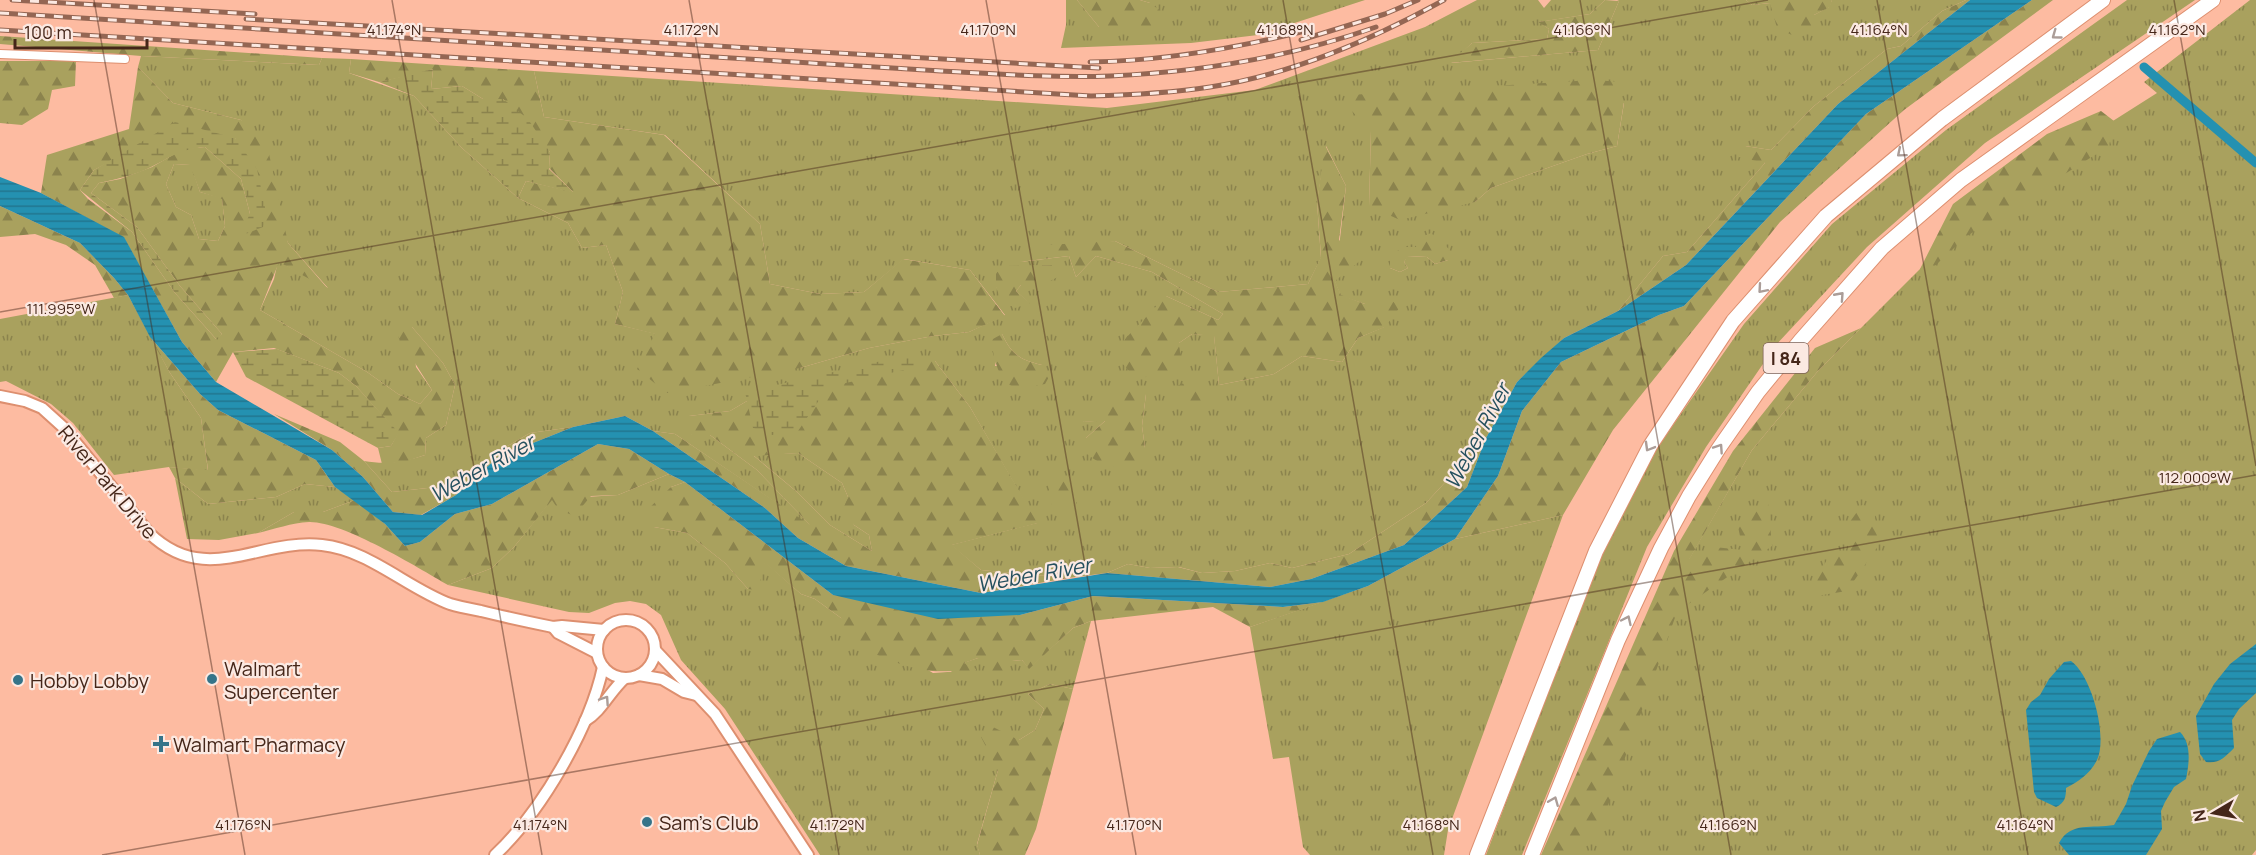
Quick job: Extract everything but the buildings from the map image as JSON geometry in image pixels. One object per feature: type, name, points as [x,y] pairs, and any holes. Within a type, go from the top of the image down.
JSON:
[{"type":"highway","points":[[1477,855],[1596,551],[1650,446],[1733,321],[1826,216],[1942,119],[2103,0]]},
{"type":"highway","name":"I 84","points":[[1532,855],[1618,640],[1661,548],[1701,477],[1758,392],[1882,248],[1961,180],[2213,0]]},
{"type":"street","points":[[0,54],[125,59]]},
{"type":"street","name":"River Park Drive","points":[[0,396],[25,400],[42,408],[63,427],[149,533],[161,545],[183,556],[216,560],[306,544],[338,548],[363,558],[451,604],[553,627],[604,630]]},
{"type":"street","points":[[639,675],[651,665],[655,650],[652,635],[641,623],[625,620],[610,624],[600,636],[597,653],[603,667],[609,673],[625,678],[639,675],[662,679],[684,692],[696,695]]},
{"type":"street","name":"River Park Drive","points":[[553,627],[558,633],[597,653]]},
{"type":"street","points":[[655,650],[715,714],[808,855]]},
{"type":"street","points":[[495,855],[538,805],[585,721],[598,688],[603,667]]},
{"type":"street","points":[[585,721],[595,716],[614,688],[625,678]]},
{"type":"green space","points":[[1066,0],[1077,0],[1099,27],[1150,3],[1140,0],[1365,0],[1258,35],[1191,43],[1061,48],[1066,25]]},
{"type":"green space","points":[[1077,0],[1140,0],[1150,3],[1162,12],[1161,24],[1146,31],[1099,27]]},
{"type":"green space","points":[[1477,0],[1538,0],[1544,8],[1551,0],[1605,0],[1590,14],[1539,22],[1549,29],[1547,39],[1472,43],[1451,63],[1598,50],[1619,1],[1617,0],[1746,0],[1752,5],[1770,3],[1814,15],[1829,7],[1832,0],[1966,0],[1942,11],[1901,46],[1887,49],[1814,106],[1771,150],[1745,146],[1765,163],[1687,252],[1663,256],[1618,311],[1564,338],[1517,382],[1486,438],[1426,503],[1349,554],[1292,568],[1270,563],[1235,571],[1202,573],[1179,567],[1150,568],[1128,564],[1107,573],[1068,578],[981,570],[951,545],[1037,523],[970,407],[935,361],[747,401],[730,411],[689,416],[692,435],[710,435],[757,470],[813,528],[675,434],[653,431],[625,416],[530,433],[499,451],[454,485],[392,492],[364,461],[395,462],[425,455],[426,438],[446,425],[455,385],[443,363],[412,327],[416,367],[432,390],[420,404],[398,394],[367,372],[260,310],[274,279],[278,261],[328,288],[288,243],[241,120],[173,103],[138,67],[141,56],[319,65],[322,58],[351,59],[349,73],[414,96],[462,148],[518,198],[568,223],[582,248],[606,245],[623,292],[615,324],[800,368],[869,348],[969,332],[1005,315],[970,270],[904,259],[864,292],[820,294],[770,284],[760,224],[665,135],[544,117],[534,71],[1107,108],[1255,90],[1425,27]],"holes":[[[1608,93],[1608,103],[1624,103],[1617,146],[1587,154],[1491,188],[1475,202],[1369,206],[1371,131]],[[1326,146],[1346,186],[1335,282],[1341,296],[1365,304],[1384,327],[1358,338],[1342,362],[1302,356],[1274,374],[1219,385],[1214,335],[1192,334],[1179,343],[1166,296],[1218,320],[1223,314],[1152,272],[1096,256],[1076,277],[1069,256],[1020,262],[1115,241],[1218,292],[1308,284],[1321,258],[1317,202]],[[1416,247],[1448,260],[1435,264],[1427,257],[1407,256],[1404,262],[1408,268],[1400,272],[1390,268]],[[1052,265],[1021,285],[1016,291],[1029,303],[996,287],[1030,267]],[[1002,334],[1013,352],[1028,361],[1042,365],[995,366]],[[1146,394],[1142,426],[1145,448],[1086,438],[1106,420],[1083,422]]]},
{"type":"green space","points":[[1605,0],[1619,1],[1598,50],[1449,63],[1472,43],[1547,39],[1549,29],[1538,22],[1590,14]]},
{"type":"green space","points":[[1746,0],[1832,0],[1830,7],[1814,15],[1821,30],[1794,36],[1777,28],[1770,3],[1752,5]]},
{"type":"green space","points":[[1970,0],[1838,104],[1686,265],[1618,311],[1663,256],[1687,252],[1765,163],[1739,157],[1737,148],[1745,146],[1771,150],[1814,106],[1887,49],[1901,46],[1942,11]]},
{"type":"green space","points":[[2032,0],[2053,0],[1904,110],[1780,222],[1613,430],[1563,515],[1455,539],[1498,476],[1522,411],[1561,362],[1659,315],[1684,306],[1866,114]]},
{"type":"green space","points":[[2127,0],[2195,0],[1985,143],[1867,247],[1776,345],[1706,447],[1647,547],[1522,855],[1486,855],[1599,557],[1657,448],[1744,324],[1832,224],[1946,130]]},
{"type":"green space","points":[[2250,0],[2256,0],[2256,850],[2252,855],[1563,855],[1688,561],[1752,450],[1818,371],[1920,269],[2031,173],[2157,93],[2144,82]]},
{"type":"green space","points":[[0,36],[322,58],[319,65],[141,56],[0,44]]},
{"type":"green space","points":[[351,59],[534,71],[544,117],[664,135],[760,224],[770,284],[820,294],[864,292],[903,259],[970,270],[1005,316],[969,332],[869,348],[800,368],[667,393],[637,369],[655,334],[615,324],[623,292],[606,245],[582,248],[568,223],[518,198],[526,181],[573,192],[549,168],[550,152],[503,99],[483,99],[462,86],[431,89],[433,69],[379,82],[349,73]]},
{"type":"green space","points":[[0,61],[76,61],[75,86],[52,90],[48,109],[22,125],[0,123]]},
{"type":"green space","points":[[138,67],[173,103],[241,120],[268,149],[288,243],[329,290],[279,262],[260,310],[367,372],[398,394],[420,404],[432,390],[396,333],[412,327],[443,363],[455,385],[446,425],[426,438],[425,455],[404,462],[382,464],[378,448],[391,446],[398,433],[356,386],[339,373],[274,348],[233,352],[216,382],[182,342],[124,238],[41,193],[47,155],[129,129]],"holes":[[[235,138],[263,227],[250,214],[241,179],[205,147],[183,149],[152,167],[120,179],[99,183],[91,193],[137,227],[180,286],[222,334],[216,339],[175,293],[132,232],[88,199],[80,190],[94,170],[113,160]],[[174,164],[190,165],[200,192],[222,199],[225,226],[218,241],[199,239],[191,215],[176,207],[166,184]]]},
{"type":"green space","points":[[433,69],[431,89],[462,86],[483,99],[503,99],[528,119],[550,152],[549,169],[574,193],[526,181],[518,198],[462,148],[414,96],[379,82]]},
{"type":"green space","points":[[1592,80],[1624,82],[1608,93],[1608,103],[1624,102],[1617,146],[1587,154],[1491,188],[1475,202],[1400,220],[1369,206],[1371,131],[1350,109],[1350,95]]},
{"type":"green space","points":[[2101,111],[2114,121],[2109,146],[1967,236],[1925,275],[1920,269],[1953,204],[2047,134]]},
{"type":"green space","points":[[175,122],[235,138],[257,169],[267,217],[263,227],[238,237],[250,214],[241,179],[205,147],[182,151],[140,172],[99,183],[91,193],[137,227],[180,286],[222,334],[217,340],[175,293],[132,232],[80,190],[94,170]]},
{"type":"green space","points":[[1325,145],[1346,186],[1339,240],[1361,260],[1335,281],[1341,295],[1365,304],[1386,296],[1400,307],[1385,327],[1358,338],[1342,362],[1302,356],[1274,374],[1219,385],[1214,336],[1192,334],[1179,343],[1181,361],[1169,375],[1135,378],[1123,364],[1124,340],[1166,296],[1218,320],[1223,314],[1152,272],[1096,256],[1076,277],[1069,256],[1019,262],[1046,245],[1115,241],[1218,292],[1308,284],[1321,257],[1317,202]]},
{"type":"green space","points":[[174,164],[191,165],[200,192],[222,198],[225,226],[218,241],[199,239],[191,215],[176,207],[166,184]]},
{"type":"green space","points":[[0,206],[80,243],[128,295],[114,298],[95,265],[66,245],[35,234],[0,237]]},
{"type":"green space","points":[[1431,233],[1449,249],[1448,260],[1435,264],[1427,257],[1408,256],[1404,262],[1408,268],[1400,272],[1390,268],[1390,256],[1403,247],[1416,247],[1419,238]]},
{"type":"green space","points":[[1052,265],[1058,277],[1037,287],[1021,285],[1016,291],[1030,303],[1015,308],[1001,300],[996,287],[996,273],[1004,266]]},
{"type":"green space","points":[[128,295],[170,373],[201,418],[208,471],[169,467],[114,475],[73,423],[51,404],[6,381],[0,382],[0,319]]},
{"type":"green space","points":[[1861,328],[1818,371],[1752,450],[1689,560],[1714,547],[1743,550],[1737,522],[1768,502],[1772,546],[1677,612],[1602,822],[1578,855],[1541,855],[1674,551],[1733,451],[1815,348]]},
{"type":"green space","points":[[1002,334],[1013,352],[1028,361],[1042,365],[1050,375],[1045,384],[1021,388],[1007,383],[998,370],[991,340]]},
{"type":"green space","points":[[150,337],[200,394],[218,410],[316,460],[335,487],[305,484],[276,497],[208,504],[175,478],[169,467],[208,470],[201,418],[170,373]]},
{"type":"green space","points":[[277,349],[339,373],[356,386],[399,433],[391,446],[378,448],[246,377],[233,352]]},
{"type":"green space","points":[[912,354],[926,365],[828,387],[798,431],[772,435],[753,428],[745,392]]},
{"type":"green space","points":[[903,358],[935,361],[970,407],[1038,523],[952,545],[981,570],[1068,578],[981,593],[846,566],[798,538],[765,508],[653,431],[675,434],[810,525],[757,470],[710,435],[692,435],[682,427],[689,416],[730,411],[747,401],[814,377]],"holes":[[[798,453],[842,483],[848,497],[843,509],[854,525],[869,535],[872,551],[830,525],[797,492],[754,456]]]},
{"type":"green space","points":[[1189,381],[1206,394],[1201,404],[1188,407],[1168,401],[1169,389]]},
{"type":"green space","points":[[1129,390],[1146,394],[1142,426],[1145,448],[1140,466],[1118,467],[1104,464],[1086,452],[1086,438],[1105,421],[1083,422],[1095,405]]},
{"type":"green space","points":[[274,414],[340,442],[364,461],[392,492],[454,485],[499,451],[530,433],[573,427],[498,457],[456,495],[421,515],[393,512],[363,477],[332,450]]},
{"type":"green space","points":[[1486,438],[1467,487],[1404,545],[1311,579],[1270,587],[1107,573],[1128,564],[1150,568],[1178,567],[1202,573],[1235,571],[1270,563],[1292,568],[1349,554],[1426,503]]},
{"type":"green space","points":[[598,444],[629,449],[669,474],[618,495],[591,496],[574,516],[558,509],[552,500],[514,547],[492,568],[448,585],[379,546],[323,524],[309,522],[258,533],[294,512],[323,512],[355,500],[385,524],[405,546],[420,542],[455,514],[492,504]]},
{"type":"green space","points":[[798,453],[842,483],[848,497],[854,525],[869,535],[872,551],[830,525],[797,492],[753,455]]},
{"type":"green space","points":[[669,474],[685,482],[671,487],[654,527],[687,533],[725,563],[748,589],[765,562],[801,594],[815,599],[841,618],[933,673],[976,670],[963,663],[978,658],[1022,660],[1029,668],[1073,628],[1091,621],[1073,689],[1050,684],[1028,694],[1044,709],[1035,730],[1019,740],[998,770],[977,844],[980,855],[820,855],[725,709],[681,660],[661,615],[646,604],[630,601],[615,603],[589,613],[569,612],[448,585],[492,568],[514,547],[552,499],[618,495]]},
{"type":"green space","points":[[1063,477],[1077,485],[1077,503],[1070,508],[1052,505],[1048,484]]},
{"type":"green space","points":[[175,478],[208,504],[276,497],[305,484],[335,487],[355,500],[323,512],[294,512],[258,533],[219,540],[187,539]]},
{"type":"green space","points":[[685,482],[833,595],[1020,615],[1093,596],[1283,607],[1323,602],[1250,627],[1213,607],[1091,621],[1073,628],[1029,669],[1022,660],[1012,661],[1006,673],[993,674],[978,658],[964,663],[976,669],[972,677],[960,681],[951,671],[911,667],[886,659],[849,642],[841,618],[815,599],[801,594],[765,563],[758,590],[748,589],[725,563],[687,533],[654,527],[645,512],[671,487]]},
{"type":"green space","points":[[1862,505],[1874,508],[1878,546],[1847,591],[1816,596],[1813,584],[1832,551],[1847,553],[1849,549],[1844,530]]},
{"type":"green space","points":[[1563,515],[1448,830],[1444,855],[1310,855],[1303,847],[1289,757],[1273,759],[1250,627],[1368,586],[1455,539]]},
{"type":"green space","points":[[1050,684],[1073,689],[1036,829],[1025,855],[980,855],[977,845],[998,770],[981,737],[989,725],[1019,740],[1035,730],[1044,709],[1028,694]]},
{"type":"water","points":[[1970,0],[2032,0],[1866,114],[1684,306],[1659,315],[1561,362],[1522,411],[1498,476],[1455,539],[1368,586],[1323,602],[1283,607],[1093,596],[1020,615],[938,619],[833,595],[685,482],[629,449],[598,444],[492,504],[455,514],[420,542],[405,546],[385,524],[335,487],[316,460],[218,410],[200,394],[150,337],[128,295],[80,243],[0,206],[0,177],[41,193],[124,237],[182,342],[216,382],[332,450],[363,477],[393,512],[422,515],[456,495],[498,457],[573,427],[625,416],[653,431],[765,508],[798,538],[846,566],[981,593],[1107,573],[1270,587],[1311,579],[1404,545],[1467,487],[1486,438],[1517,382],[1541,358],[1564,338],[1618,311],[1686,265],[1838,104]]},
{"type":"water","points":[[2256,644],[2256,693],[2239,709],[2232,720],[2234,748],[2218,761],[2206,762],[2200,754],[2196,716],[2214,684],[2230,664]]},
{"type":"water","points":[[2071,661],[2085,680],[2096,708],[2101,737],[2100,750],[2097,760],[2088,773],[2066,788],[2064,799],[2056,807],[2037,798],[2034,792],[2026,710],[2064,662]]},
{"type":"water","points":[[2180,732],[2188,748],[2189,761],[2186,779],[2174,787],[2165,802],[2161,811],[2162,829],[2146,855],[2069,855],[2059,843],[2064,836],[2070,831],[2083,827],[2114,825],[2157,739]]},
{"type":"waterway","points":[[2144,67],[2256,163]]},
{"type":"railway","points":[[12,0],[255,14]]},
{"type":"railway","points":[[1301,40],[1385,14],[1418,0]]},
{"type":"railway","points":[[0,30],[1091,96],[1195,89],[1271,74],[1360,42],[1444,0]]},
{"type":"railway","points":[[0,13],[941,71],[1068,76],[1144,74],[1211,67],[1278,55],[1376,27]]},
{"type":"railway","points":[[246,19],[1099,68]]},
{"type":"railway","points":[[1090,62],[1146,59],[1201,52],[1309,30]]},
{"type":"place","name":"Walmart Supercenter","points":[[212,679]]},
{"type":"place","name":"Hobby Lobby","points":[[18,680]]},
{"type":"place","name":"Walmart Pharmacy","points":[[161,744]]},
{"type":"place","name":"Sam's Club","points":[[647,822]]},
{"type":"water label","name":"Weber River","points":[[1477,436]]},
{"type":"water label","name":"Weber River","points":[[482,468]]},
{"type":"water label","name":"Weber River","points":[[1034,574]]}]
